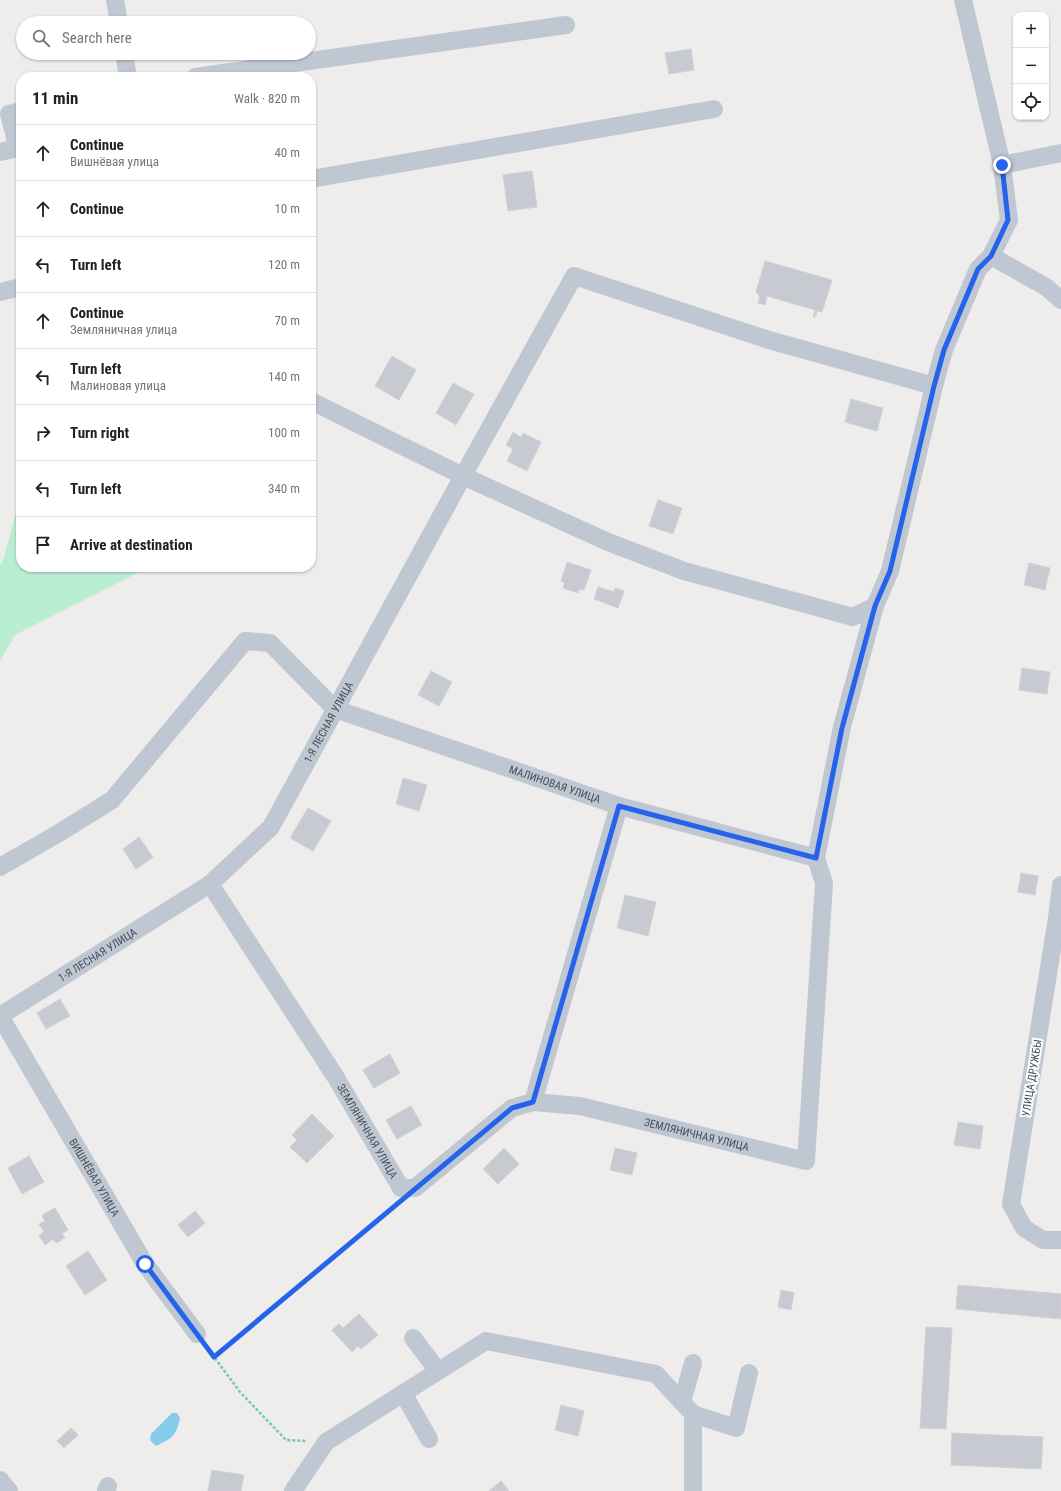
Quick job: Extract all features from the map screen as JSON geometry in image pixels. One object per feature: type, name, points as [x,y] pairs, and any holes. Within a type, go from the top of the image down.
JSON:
[{"type":"street","points":[[115,0],[118,16]]},
{"type":"street","points":[[816,858],[842,728],[875,606],[890,571],[944,350],[978,269],[991,256],[1008,220],[1002,165],[963,0]]},
{"type":"street","points":[[231,72],[566,25]]},
{"type":"street","points":[[125,60],[127,72]]},
{"type":"street","points":[[316,178],[714,108]]},
{"type":"street","points":[[16,112],[9,114],[16,140]]},
{"type":"street","points":[[0,152],[16,148]]},
{"type":"street","points":[[1002,165],[1061,153]]},
{"type":"street","points":[[991,256],[1054,286],[1061,300]]},
{"type":"street","name":"1-Я ЛЕСНАЯ УЛИЦА","points":[[0,1016],[210,884],[271,827],[574,276],[769,340],[934,386]]},
{"type":"street","points":[[0,292],[16,287]]},
{"type":"street","points":[[316,403],[463,476],[608,542],[684,571],[853,617],[875,606]]},
{"type":"street","points":[[0,867],[112,800],[245,641],[270,643],[335,709]]},
{"type":"street","name":"МАЛИНОВАЯ УЛИЦА","points":[[335,709],[619,806],[816,858]]},
{"type":"street","points":[[533,1102],[619,806]]},
{"type":"street","name":"ЗЕМЛЯНИЧНАЯ УЛИЦА","points":[[210,884],[335,1076],[401,1188],[415,1188],[512,1108],[533,1102],[580,1106],[806,1161],[824,883],[816,858]]},
{"type":"street","name":"УЛИЦА ДРУЖБЫ","points":[[1060,894],[1011,1204],[1024,1228],[1043,1240],[1061,1240]]},
{"type":"street","name":"ВИШНЁВАЯ УЛИЦА","points":[[0,1016],[145,1264],[197,1334]]},
{"type":"street","points":[[413,1338],[438,1371]]},
{"type":"street","points":[[293,1491],[326,1442],[486,1341],[656,1374],[687,1408],[736,1428],[749,1374]]},
{"type":"street","points":[[693,1363],[687,1408],[693,1491]]},
{"type":"street","points":[[403,1393],[429,1439]]},
{"type":"street","points":[[0,1480],[9,1491]]},
{"type":"path","points":[[214,1357],[415,1188]]},
{"type":"path","points":[[197,1334],[240,1392],[286,1440],[326,1442]]},
{"type":"green space","points":[[16,513],[16,572],[139,572],[15,635],[0,661],[0,565],[3,561]]},
{"type":"water","points":[[172,1413],[177,1413],[180,1418],[177,1429],[170,1439],[156,1446],[150,1440],[151,1434]]},
{"type":"building","points":[[691,49],[694,70],[669,74],[665,53]]},
{"type":"building","points":[[532,171],[537,207],[508,211],[503,175]]},
{"type":"building","points":[[765,261],[832,280],[822,312],[817,311],[815,317],[813,317],[815,310],[767,296],[765,305],[758,303],[760,296],[756,292]]},
{"type":"building","points":[[392,356],[416,370],[399,400],[375,386]]},
{"type":"building","points":[[453,383],[474,394],[456,425],[436,413]]},
{"type":"building","points":[[851,399],[883,408],[877,431],[845,422]]},
{"type":"building","points":[[513,432],[521,437],[523,433],[541,442],[527,471],[507,461],[513,449],[506,445]]},
{"type":"building","points":[[658,500],[682,508],[673,534],[649,526]]},
{"type":"building","points":[[567,562],[591,570],[584,590],[580,589],[578,593],[563,588],[565,583],[561,581]]},
{"type":"building","points":[[1029,563],[1050,568],[1045,590],[1024,585]]},
{"type":"building","points":[[598,587],[614,592],[615,588],[624,591],[618,608],[594,599]]},
{"type":"building","points":[[1022,668],[1050,672],[1047,694],[1019,690]]},
{"type":"building","points":[[431,671],[452,682],[439,706],[418,695]]},
{"type":"building","points":[[403,778],[427,785],[419,811],[396,804]]},
{"type":"building","points":[[308,808],[331,821],[313,851],[290,838]]},
{"type":"building","points":[[139,837],[153,857],[136,869],[123,849]]},
{"type":"building","points":[[1021,873],[1038,876],[1035,895],[1018,892]]},
{"type":"building","points":[[625,895],[656,902],[648,936],[617,928]]},
{"type":"building","points":[[60,999],[70,1016],[46,1029],[37,1013]]},
{"type":"building","points":[[390,1054],[400,1073],[374,1088],[363,1070]]},
{"type":"building","points":[[411,1106],[422,1125],[397,1139],[386,1120]]},
{"type":"building","points":[[312,1114],[334,1136],[307,1163],[290,1147],[297,1140],[292,1135]]},
{"type":"building","points":[[958,1122],[983,1126],[980,1149],[954,1145]]},
{"type":"building","points":[[504,1148],[519,1164],[498,1184],[483,1169]]},
{"type":"building","points":[[615,1148],[637,1153],[632,1175],[610,1170]]},
{"type":"building","points":[[29,1156],[44,1182],[22,1194],[8,1168]]},
{"type":"building","points":[[55,1208],[68,1230],[62,1233],[65,1238],[56,1243],[53,1239],[45,1245],[39,1235],[44,1232],[39,1224],[45,1221],[42,1215]]},
{"type":"building","points":[[195,1211],[205,1223],[188,1237],[178,1225]]},
{"type":"building","points":[[88,1251],[107,1280],[85,1295],[66,1266]]},
{"type":"building","points":[[958,1285],[1061,1294],[1061,1319],[956,1309]]},
{"type":"building","points":[[781,1290],[794,1293],[791,1310],[778,1307]]},
{"type":"building","points":[[359,1314],[378,1335],[361,1349],[358,1346],[352,1352],[332,1330],[339,1324],[343,1328]]},
{"type":"building","points":[[926,1327],[952,1328],[946,1429],[920,1428]]},
{"type":"building","points":[[561,1405],[584,1411],[578,1436],[555,1430]]},
{"type":"building","points":[[71,1428],[78,1435],[64,1448],[57,1441]]},
{"type":"building","points":[[952,1433],[1043,1437],[1041,1469],[951,1465]]},
{"type":"building","points":[[212,1470],[244,1475],[241,1491],[208,1491]]},
{"type":"building","points":[[501,1481],[509,1491],[489,1491]]},
{"type":"route","points":[[145,1264],[214,1357],[512,1108],[533,1102],[619,806],[816,858],[842,728],[875,606],[890,571],[944,350],[978,269],[991,256],[1008,220],[1002,165]]}]
